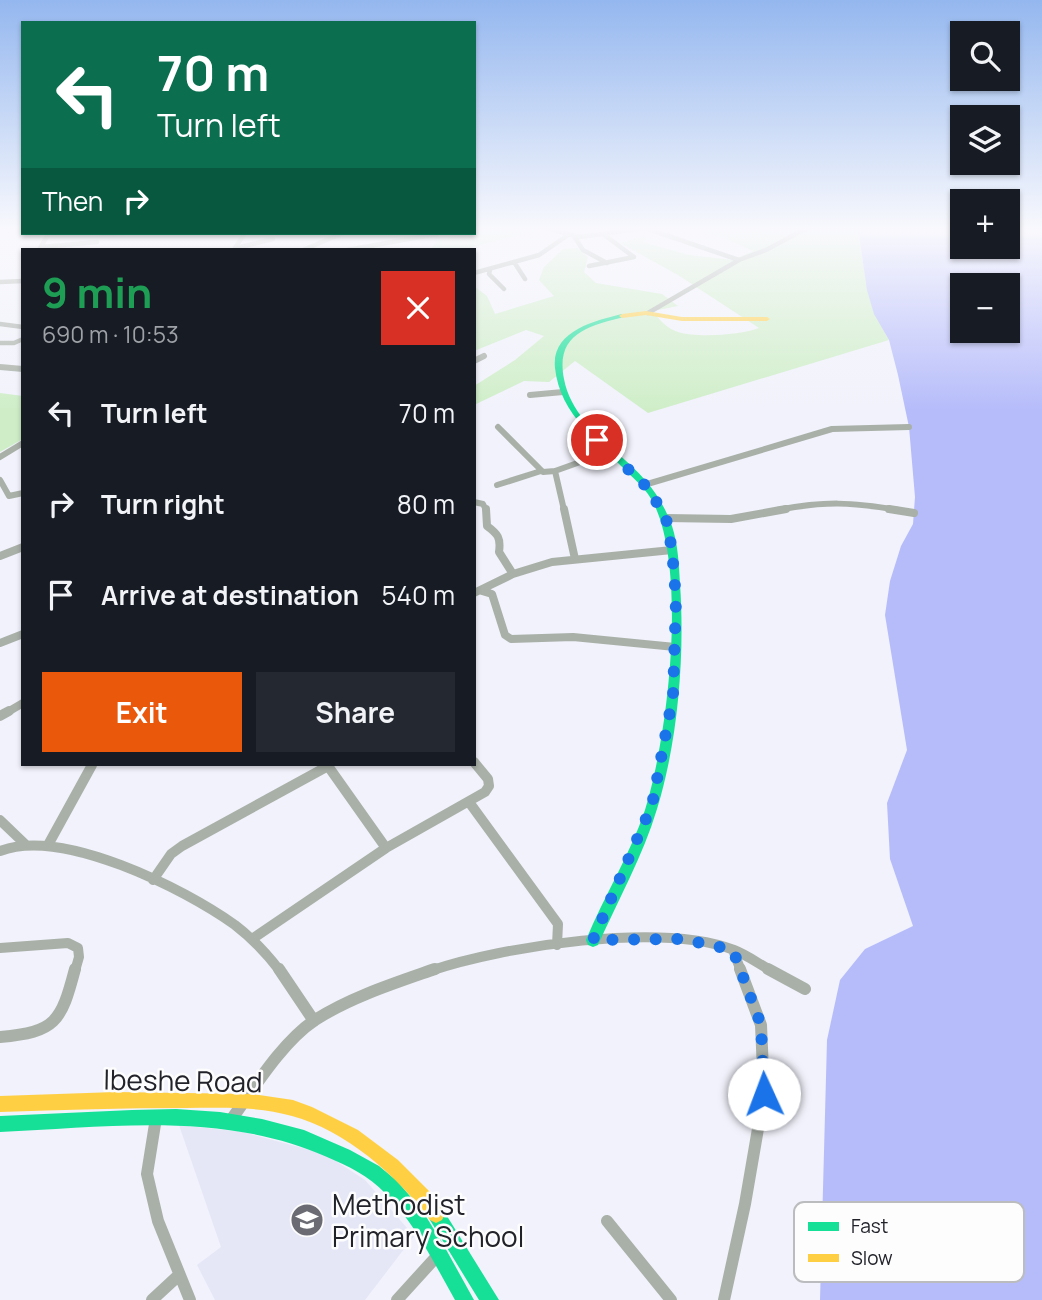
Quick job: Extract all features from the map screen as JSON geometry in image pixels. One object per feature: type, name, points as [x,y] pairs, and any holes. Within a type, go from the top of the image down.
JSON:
[{"type":"street","points":[[593,940],[652,805],[673,696],[676,599],[666,518],[644,485],[608,452],[586,427],[563,392],[557,358],[564,343],[592,324],[648,313],[690,289]]},
{"type":"street","points":[[648,313],[680,319],[767,319]]},
{"type":"street","points":[[0,324],[21,327]]},
{"type":"street","points":[[0,342],[14,343],[21,340]]},
{"type":"street","points":[[476,360],[484,356]]},
{"type":"street","points":[[0,367],[21,369]]},
{"type":"street","points":[[530,395],[563,392]]},
{"type":"street","points":[[644,485],[832,429],[909,426]]},
{"type":"street","points":[[498,427],[541,471]]},
{"type":"street","points":[[0,457],[21,444]]},
{"type":"street","points":[[497,485],[541,471],[555,471],[608,452]]},
{"type":"street","points":[[555,471],[575,559]]},
{"type":"street","points":[[0,480],[9,496],[21,494]]},
{"type":"street","points":[[476,502],[483,504],[487,510],[487,526],[501,540],[499,552],[513,574]]},
{"type":"street","points":[[666,518],[731,519],[811,504],[851,502],[914,513]]},
{"type":"street","points":[[0,556],[21,548]]},
{"type":"street","points":[[478,592],[532,567],[575,559],[672,550]]},
{"type":"street","points":[[478,592],[492,594],[505,635],[511,639],[559,636],[614,639],[675,647]]},
{"type":"street","points":[[0,643],[21,635]]},
{"type":"street","points":[[0,716],[21,704]]},
{"type":"street","points":[[252,939],[386,848],[485,792],[489,786],[488,779],[476,764]]},
{"type":"street","points":[[48,845],[91,766]]},
{"type":"street","points":[[153,880],[171,854],[182,846],[328,766],[386,848]]},
{"type":"street","points":[[469,802],[558,924],[557,944]]},
{"type":"street","points":[[0,820],[25,844]]},
{"type":"street","points":[[0,851],[25,844],[48,845],[122,867],[181,892],[224,917],[252,939],[288,979],[314,1021]]},
{"type":"street","points":[[231,1120],[278,1056],[314,1021],[387,986],[453,963],[521,948],[593,940],[682,939],[733,950],[805,989]]},
{"type":"street","points":[[0,948],[68,943],[78,948],[79,957],[59,1017],[51,1026],[39,1032],[0,1037]]},
{"type":"street","points":[[724,1300],[745,1205],[764,1094],[761,1025],[733,950]]},
{"type":"street","name":"Ibeshe Road","points":[[0,1104],[127,1099],[244,1100],[294,1108],[334,1126],[387,1161],[426,1199],[490,1300]]},
{"type":"street","points":[[156,1118],[147,1174],[158,1221],[190,1300]]},
{"type":"street","name":"Ibeshe Road","points":[[0,1124],[156,1118],[231,1120],[279,1129],[327,1147],[377,1174],[411,1211],[465,1300]]},
{"type":"street","points":[[607,1221],[671,1300]]},
{"type":"street","points":[[397,1300],[439,1254]]},
{"type":"street","points":[[152,1300],[179,1275]]},
{"type":"shaded area","name":"Methodist Primary School","points":[[179,1125],[243,1132],[325,1154],[365,1180],[414,1236],[365,1300],[215,1300],[197,1265],[221,1247]]},
{"type":"green space","points":[[476,289],[487,296],[495,314],[554,296],[547,289],[630,289],[662,294],[678,306],[653,311],[674,331],[719,335],[759,328],[699,289],[869,289],[889,340],[648,413],[575,361],[549,382],[524,381],[476,404],[476,385],[515,360],[544,336],[526,330],[476,350]]},
{"type":"green space","points":[[0,393],[21,396],[21,440],[0,452]]},
{"type":"water","points":[[867,289],[950,289],[950,343],[1020,343],[1020,289],[1042,289],[1042,1300],[820,1300],[820,1282],[1024,1282],[1024,1202],[823,1202],[827,1040],[840,980],[865,949],[913,926],[890,859],[887,803],[907,750],[885,615],[890,581],[901,546],[913,524],[915,497],[909,427],[889,340],[874,314]]},
{"type":"traffic: fast","points":[[593,940],[651,809],[666,741],[676,652],[677,606],[668,528],[656,500],[643,483],[597,439],[571,406],[562,388],[558,366],[559,354],[570,337],[589,325],[622,316]]},
{"type":"traffic: fast","points":[[0,1124],[132,1118],[220,1120],[304,1138],[370,1169],[391,1187],[415,1216],[465,1300]]},
{"type":"traffic: fast","points":[[436,1214],[490,1300]]},
{"type":"traffic: slow","points":[[622,316],[646,313],[682,319],[767,319]]},
{"type":"traffic: slow","points":[[0,1104],[227,1100],[293,1108],[332,1124],[373,1150],[409,1182],[436,1214]]},
{"type":"place","name":"Methodist Primary School","points":[[307,1220]]},
{"type":"route","points":[[597,440],[648,488],[666,518],[676,599],[673,696],[652,805],[593,940],[682,939],[733,950],[761,1025],[764,1094]]}]
